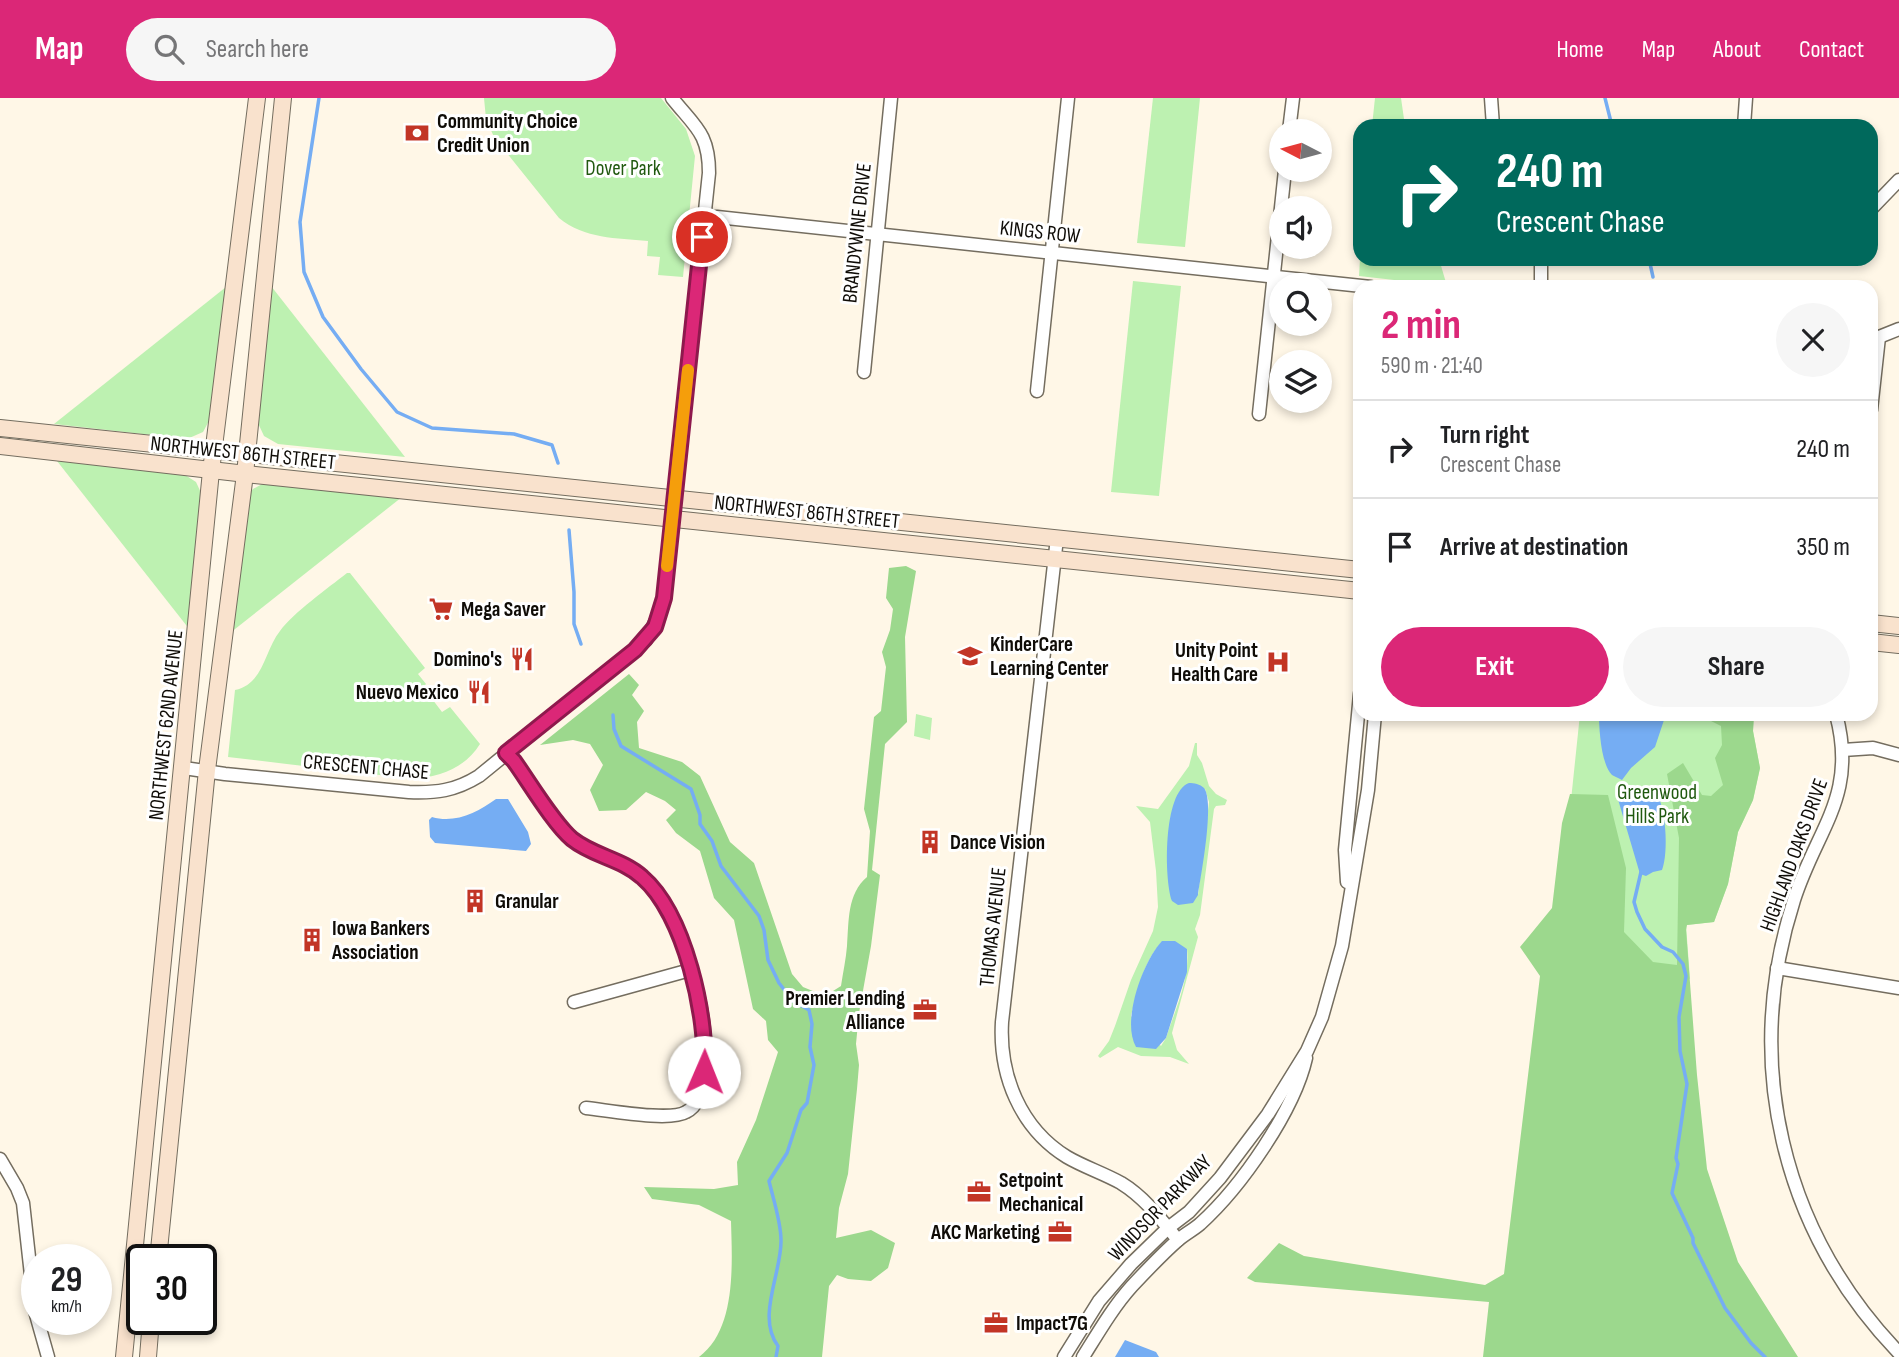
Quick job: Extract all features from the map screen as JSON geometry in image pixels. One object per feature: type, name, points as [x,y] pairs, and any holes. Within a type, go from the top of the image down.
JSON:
[{"type":"main road","name":"NORTHWEST 62ND AVENUE","points":[[124,1357],[184,768],[211,471],[257,98]]},
{"type":"main road","points":[[160,1244],[207,770],[245,474],[283,98]]},
{"type":"main road","name":"NORTHWEST 86TH STREET","points":[[0,428],[1353,569]]},
{"type":"main road","name":"NORTHWEST 86TH STREET","points":[[0,446],[211,471],[1353,590]]},
{"type":"main road","points":[[1878,624],[1899,626]]},
{"type":"main road","points":[[1878,643],[1899,645]]},
{"type":"main road","points":[[148,1357],[150,1335]]},
{"type":"street","name":"CRESCENT CHASE","points":[[184,768],[436,793],[464,786],[646,640],[660,613],[673,519],[709,173],[702,132],[672,98]]},
{"type":"street","name":"BRANDYWINE DRIVE","points":[[864,372],[891,98]]},
{"type":"street","points":[[1037,390],[1068,98]]},
{"type":"street","points":[[1290,119],[1293,98]]},
{"type":"street","points":[[1491,98],[1492,119]]},
{"type":"street","points":[[1744,119],[1746,98]]},
{"type":"street","points":[[1878,202],[1899,180]]},
{"type":"street","points":[[1274,273],[1284,182]]},
{"type":"street","name":"KINGS ROW","points":[[704,219],[717,217],[1269,275]]},
{"type":"street","name":"KINGS ROW","points":[[1332,283],[1353,285]]},
{"type":"street","points":[[1259,414],[1269,322]]},
{"type":"street","points":[[1878,336],[1899,329]]},
{"type":"street","name":"THOMAS AVENUE","points":[[1057,538],[1002,1022],[1003,1061],[1014,1097],[1035,1130],[1064,1155],[1138,1195],[1178,1240]]},
{"type":"street","name":"WINDSOR PARKWAY","points":[[1348,903],[1345,850],[1357,721]]},
{"type":"street","name":"WINDSOR PARKWAY","points":[[1064,1357],[1099,1301],[1131,1264],[1168,1228],[1189,1212],[1220,1178],[1268,1114],[1307,1051],[1322,1017],[1333,981],[1368,790],[1374,721]]},
{"type":"street","name":"HIGHLAND OAKS DRIVE","points":[[1837,721],[1843,750],[1839,795],[1829,821],[1810,856],[1794,900],[1777,968],[1771,1017],[1773,1086],[1782,1140],[1795,1187],[1808,1220],[1839,1277],[1863,1312],[1899,1353]]},
{"type":"street","points":[[1843,750],[1873,748],[1899,755]]},
{"type":"street","points":[[506,753],[572,839],[626,866],[652,887],[676,930],[702,1016],[706,1051],[701,1093],[694,1107],[686,1112],[667,1116],[586,1108]]},
{"type":"street","points":[[1777,968],[1899,988]]},
{"type":"street","points":[[575,1002],[690,970]]},
{"type":"street","name":"WINDSOR PARKWAY","points":[[1083,1357],[1131,1287],[1178,1240],[1200,1224],[1237,1185],[1278,1123],[1299,1082],[1307,1051]]},
{"type":"street","points":[[0,1159],[18,1188],[23,1203],[35,1311],[48,1357]]},
{"type":"green space","name":"Dover Park","points":[[484,98],[661,98],[686,129],[695,156],[683,277],[658,275],[660,257],[647,256],[648,241],[590,234],[559,218],[494,137],[486,119]]},
{"type":"green space","points":[[1153,98],[1200,98],[1185,247],[1137,243]]},
{"type":"green space","points":[[1375,98],[1401,98],[1404,119],[1373,119]]},
{"type":"green space","points":[[1360,266],[1441,266],[1445,280],[1394,280],[1359,276]]},
{"type":"green space","points":[[1133,281],[1181,286],[1159,496],[1111,492]]},
{"type":"green space","points":[[271,286],[405,457],[278,444],[264,436],[257,421]]},
{"type":"green space","points":[[226,287],[211,417],[203,432],[187,439],[54,424]]},
{"type":"green space","points":[[57,461],[182,473],[196,482],[202,495],[190,630]]},
{"type":"green space","points":[[264,483],[402,497],[230,633],[248,495]]},
{"type":"green space","points":[[906,566],[916,571],[905,637],[907,722],[885,744],[872,870],[880,875],[859,1013],[856,1044],[859,1065],[857,1089],[848,1174],[839,1208],[836,1238],[871,1230],[895,1243],[888,1268],[871,1281],[837,1275],[829,1286],[822,1357],[699,1357],[711,1345],[720,1330],[726,1312],[730,1294],[731,1221],[699,1205],[652,1199],[644,1187],[714,1189],[738,1185],[737,1162],[756,1120],[778,1052],[768,1040],[766,1021],[753,1009],[734,920],[714,898],[700,851],[676,833],[666,820],[676,810],[646,792],[626,810],[599,811],[590,790],[603,765],[590,744],[573,740],[540,745],[629,674],[639,685],[632,695],[644,711],[637,722],[639,748],[682,762],[700,776],[730,842],[754,863],[792,974],[803,987],[825,996],[841,986],[850,908],[856,891],[867,877],[870,831],[864,809],[874,717],[881,711],[886,667],[882,652],[890,630],[893,609],[886,598],[889,568]]},
{"type":"green space","points":[[350,573],[425,668],[418,674],[426,684],[423,687],[442,712],[450,707],[480,744],[467,759],[451,770],[413,779],[228,757],[235,690],[245,687],[258,674],[275,639],[293,616]]},
{"type":"green space","points":[[916,714],[932,718],[930,740],[914,736]]},
{"type":"green space","name":"Greenwood Hills Park","points":[[1579,721],[1754,721],[1760,768],[1753,800],[1738,832],[1728,884],[1714,922],[1686,925],[1690,979],[1556,944]]},
{"type":"green space","points":[[1711,721],[1754,721],[1760,768],[1753,800],[1738,832],[1728,884],[1714,922],[1687,925],[1686,930],[1707,1169],[1738,1262],[1798,1357],[1483,1357],[1489,1302],[1255,1282],[1247,1278],[1279,1243],[1304,1256],[1485,1285],[1504,1274],[1540,976],[1520,947],[1552,908],[1562,823],[1570,794],[1608,795],[1626,868],[1624,932],[1653,962],[1677,965],[1679,838],[1667,774],[1683,763],[1702,795],[1711,796],[1723,785],[1715,758],[1722,745],[1721,726]]},
{"type":"green space","points":[[1197,743],[1197,755],[1209,786],[1227,800],[1225,805],[1216,806],[1214,809],[1200,915],[1195,929],[1198,937],[1172,1033],[1177,1050],[1189,1064],[1170,1057],[1141,1056],[1118,1047],[1100,1058],[1098,1056],[1109,1041],[1131,980],[1153,931],[1158,907],[1150,822],[1136,806],[1158,809],[1189,766]],"holes":[[[1205,789],[1209,802],[1198,895],[1167,858],[1171,815]],[[1163,941],[1187,949],[1187,960],[1181,994],[1161,1046],[1131,1016],[1146,967]]]},
{"type":"water","points":[[1599,721],[1664,721],[1655,747],[1631,768],[1622,780],[1608,770]]},
{"type":"water","points":[[1189,783],[1204,788],[1207,796],[1206,840],[1198,895],[1193,903],[1178,905],[1172,901],[1169,890],[1168,837],[1174,802],[1180,790]]},
{"type":"water","points":[[1624,786],[1634,792],[1655,791],[1662,806],[1665,829],[1664,862],[1662,870],[1646,876],[1640,874],[1617,796]]},
{"type":"water","points":[[496,799],[508,799],[528,832],[531,844],[526,851],[435,843],[430,837],[429,820],[432,817],[449,819],[466,816]]},
{"type":"water","points":[[1162,941],[1175,941],[1187,949],[1187,972],[1166,1038],[1156,1049],[1136,1047],[1131,1022],[1136,992],[1148,962]]},
{"type":"water","points":[[1125,1340],[1156,1352],[1159,1357],[1115,1357]]},
{"type":"waterway","points":[[319,98],[300,222],[304,272],[323,317],[397,412],[432,428],[514,434],[552,445],[558,463]]},
{"type":"waterway","points":[[1605,98],[1610,119]]},
{"type":"waterway","points":[[1651,266],[1653,277]]},
{"type":"waterway","points":[[569,530],[574,624],[581,644]]},
{"type":"waterway","points":[[613,715],[614,729],[621,746],[691,789],[700,815],[700,824],[712,841],[721,866],[759,916],[768,960],[779,983],[793,1001],[809,1010],[812,1024],[810,1047],[814,1065],[807,1103],[801,1110],[787,1153],[769,1181],[781,1240],[769,1322],[778,1346],[776,1357]]},
{"type":"waterway","points":[[1641,872],[1634,902],[1637,912],[1645,929],[1683,964],[1686,976],[1679,1017],[1680,1051],[1687,1084],[1672,1193],[1725,1308],[1765,1357]]},
{"type":"slow traffic","points":[[667,566],[688,370]]},
{"type":"place","name":"Community Choice Credit Union","points":[[417,133]]},
{"type":"place","name":"Mega Saver","points":[[441,609]]},
{"type":"place","name":"KinderCare Learning Center","points":[[970,656]]},
{"type":"place","name":"Domino's","points":[[522,659]]},
{"type":"place","name":"Unity Point Health Care","points":[[1278,662]]},
{"type":"place","name":"Nuevo Mexico","points":[[479,692]]},
{"type":"place","name":"Dance Vision","points":[[930,842]]},
{"type":"place","name":"Granular","points":[[475,901]]},
{"type":"place","name":"Iowa Bankers Association","points":[[312,940]]},
{"type":"place","name":"Premier Lending Alliance","points":[[925,1010]]},
{"type":"place","name":"Setpoint Mechanical","points":[[979,1192]]},
{"type":"place","name":"AKC Marketing","points":[[1060,1232]]},
{"type":"place","name":"Impact7G","points":[[996,1323]]},
{"type":"route","points":[[702,237],[664,598],[655,627],[635,650],[506,753],[572,839],[641,876],[660,899],[681,941],[699,1003],[705,1030],[704,1072]]}]
